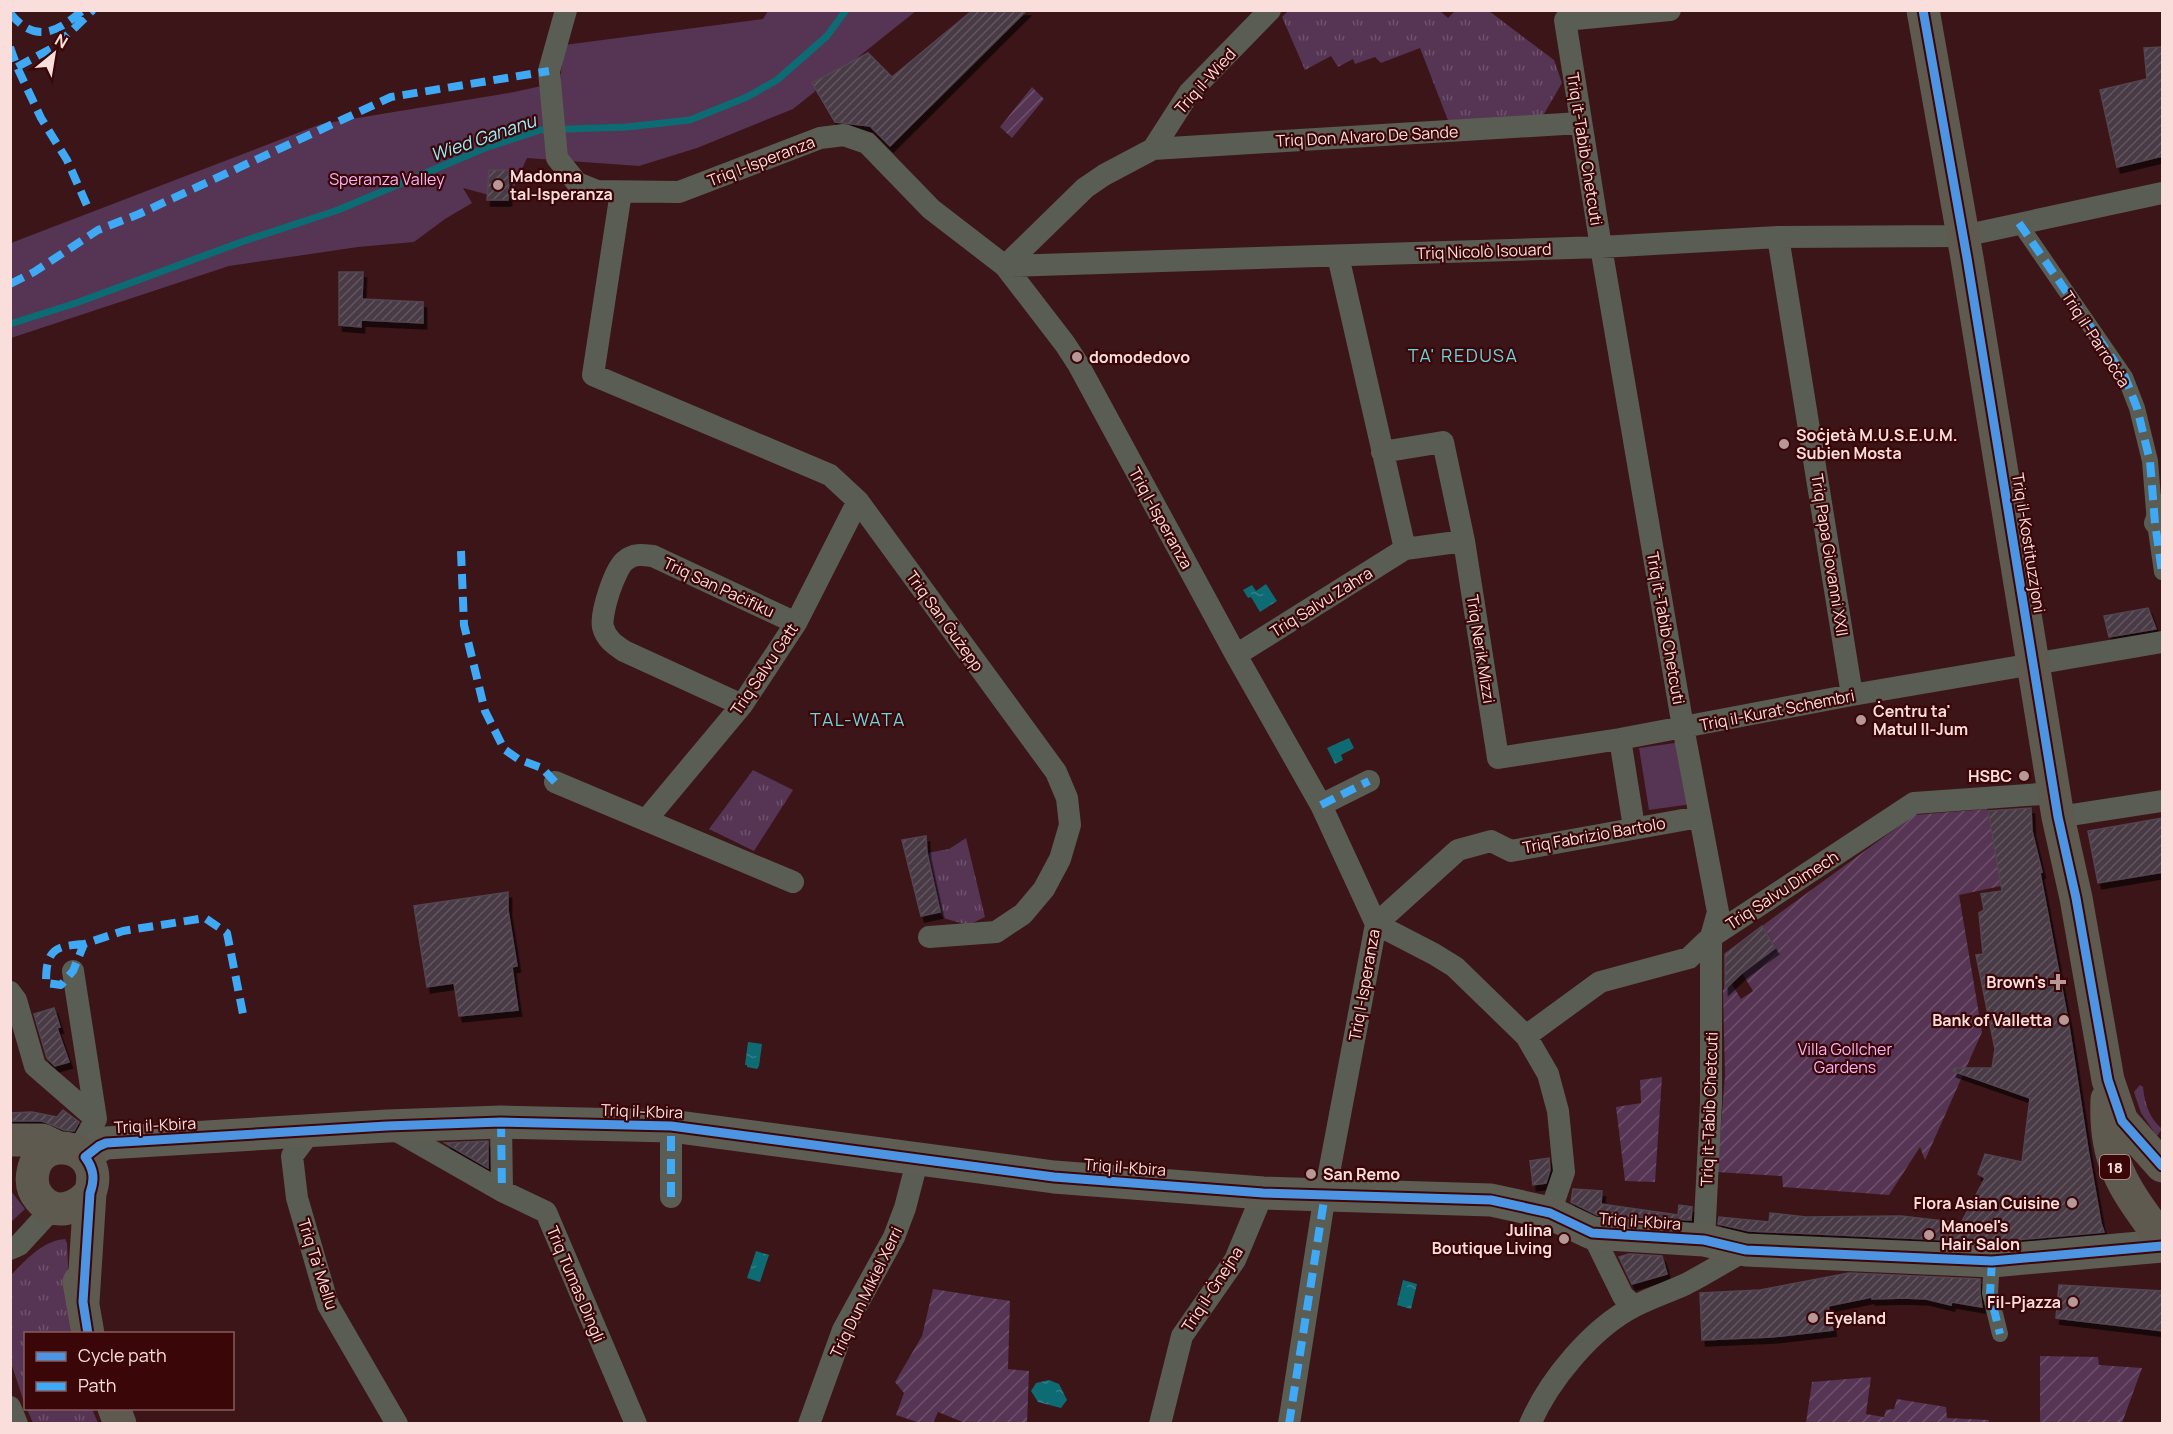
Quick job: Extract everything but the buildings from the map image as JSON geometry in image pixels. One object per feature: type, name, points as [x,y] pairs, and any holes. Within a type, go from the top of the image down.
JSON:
[{"type":"main road","name":"Triq il-Kostituzzjoni","points":[[1923,10],[1963,236],[2056,805],[2076,898],[2108,1080]]},
{"type":"main road","name":"18","points":[[2108,1080],[2122,1121],[2163,1166]]},
{"type":"main road","name":"18","points":[[2108,1080],[2106,1119],[2114,1165],[2125,1189],[2163,1240]]},
{"type":"main road","name":"Triq il-Kbira","points":[[72,1151],[106,1143],[387,1125],[501,1122],[671,1126],[1054,1177],[1263,1193],[1491,1200],[1550,1213],[1592,1233],[1704,1240],[1746,1250],[1992,1262],[2163,1246]]},
{"type":"main road","points":[[10,1140],[42,1140],[72,1151],[93,1170],[94,1178],[48,1194]]},
{"type":"main road","points":[[72,1151],[44,1154],[33,1168],[48,1194],[83,1302],[88,1332]]},
{"type":"street","name":"Triq l-Isperanza","points":[[566,10],[549,71],[557,158],[578,183],[597,191],[679,192],[820,138],[844,135],[867,143],[931,209],[1005,266],[1078,364],[1236,656],[1321,805],[1376,924],[1325,1194],[1289,1424]]},
{"type":"street","name":"Triq il-Wied","points":[[1005,266],[1085,188],[1104,175],[1153,149],[1189,93],[1270,10]]},
{"type":"street","name":"Triq it-Tabib Chetcuti","points":[[1670,10],[1565,20],[1580,123],[1683,727],[1718,912],[1711,937],[1711,1102],[1704,1240]]},
{"type":"street","name":"Triq Don Alvaro De Sande","points":[[1153,149],[1580,123]]},
{"type":"street","name":"Triq San Ġużepp","points":[[621,192],[593,375],[830,475],[858,501],[1056,772],[1067,798],[1070,825],[1060,859],[1044,889],[1023,914],[996,932],[929,937]]},
{"type":"street","name":"Triq Nicolò Isouard","points":[[1005,266],[1601,247],[1779,237],[1963,236],[2163,193]]},
{"type":"street","name":"Triq il-Parroċċa","points":[[2019,223],[2125,377],[2137,408],[2150,461],[2159,514],[2163,572]]},
{"type":"street","name":"Triq Papa Giovanni XXII","points":[[1779,237],[1852,695]]},
{"type":"street","points":[[1338,256],[1405,549],[1464,541]]},
{"type":"street","name":"Triq Nerik Mizzi","points":[[1382,452],[1443,442],[1464,541],[1498,758]]},
{"type":"street","name":"Triq Salvu Gatt","points":[[646,820],[742,705],[796,623],[858,501]]},
{"type":"street","name":"Triq Salvu Zahra","points":[[1236,656],[1405,549]]},
{"type":"street","name":"Triq San Paċifiku","points":[[742,705],[624,651],[610,641],[603,626],[604,610],[617,571],[625,560],[639,554],[653,556],[796,623]]},
{"type":"street","name":"Triq il-Kurat Schembri","points":[[1498,758],[1620,739],[1852,695],[2163,642]]},
{"type":"street","points":[[1620,739],[1634,827]]},
{"type":"street","points":[[1321,805],[1369,781]]},
{"type":"street","points":[[555,782],[792,882]]},
{"type":"street","name":"Triq Salvu Dimech","points":[[1526,1036],[1600,982],[1689,958],[1711,937],[1914,803],[2056,805],[2163,801]]},
{"type":"street","name":"Triq Fabrizio Bartolo","points":[[1376,924],[1458,850],[1491,841],[1511,850],[1700,817]]},
{"type":"street","points":[[1376,924],[1434,954],[1455,968],[1526,1036],[1548,1074],[1558,1111],[1564,1172],[1550,1213]]},
{"type":"street","points":[[72,1151],[83,1142],[96,1119],[73,971]]},
{"type":"street","points":[[10,992],[16,1000],[35,1066],[96,1119]]},
{"type":"street","points":[[501,1122],[502,1191]]},
{"type":"street","name":"Triq Tumas Dingli","points":[[387,1125],[502,1191],[546,1212],[636,1424]]},
{"type":"street","points":[[671,1126],[671,1197]]},
{"type":"street","name":"Triq Ta' Mellu","points":[[311,1131],[292,1156],[297,1198],[328,1305],[397,1424]]},
{"type":"street","name":"Triq Dun Mikiel Xerri","points":[[808,1424],[843,1330],[894,1237],[905,1208],[918,1158]]},
{"type":"street","name":"Triq il-Ġnejna","points":[[1160,1424],[1182,1336],[1235,1260],[1263,1193]]},
{"type":"street","points":[[15,1247],[48,1194]]},
{"type":"street","name":"Triq il-Kbira","points":[[1592,1233],[1623,1296],[1634,1306]]},
{"type":"street","points":[[1530,1424],[1539,1402],[1579,1349],[1634,1306],[1686,1284],[1746,1250]]},
{"type":"street","points":[[1992,1262],[1990,1293],[2000,1334]]},
{"type":"street","points":[[10,1407],[17,1424]]},
{"type":"green space","points":[[1289,10],[1439,10],[1448,18],[1455,11],[1489,11],[1554,60],[1562,83],[1541,119],[1449,123],[1420,48],[1381,63],[1375,57],[1355,64],[1353,59],[1338,67],[1331,56],[1305,70],[1282,17]]},
{"type":"green space","name":"Speranza Valley","points":[[768,11],[916,11],[793,109],[697,148],[639,166],[527,158],[508,200],[463,188],[472,203],[414,242],[358,247],[229,266],[11,338],[11,243],[321,124],[514,92],[560,82],[564,45],[763,19]]},
{"type":"green space","points":[[1032,87],[1044,99],[1012,138],[1000,127]]},
{"type":"green space","points":[[1682,742],[1692,804],[1649,810],[1639,748]]},
{"type":"green space","points":[[753,770],[793,790],[754,851],[709,829]]},
{"type":"green space","name":"Villa Gollcher Gardens","points":[[1987,809],[2001,886],[1959,895],[1982,1032],[1925,1160],[1920,1147],[1889,1195],[1783,1187],[1782,1176],[1717,1172],[1725,1076],[1723,990],[1731,983],[1741,999],[1753,991],[1742,973],[1775,948],[1762,926],[1914,815]]},
{"type":"green space","points":[[966,838],[985,917],[968,925],[943,918],[927,853],[949,849]]},
{"type":"green space","points":[[1662,1077],[1655,1182],[1625,1181],[1616,1107],[1641,1103],[1640,1080]]},
{"type":"green space","points":[[2140,1085],[2143,1087],[2146,1105],[2151,1115],[2162,1129],[2157,1136],[2141,1113],[2134,1092]]},
{"type":"green space","points":[[11,1191],[25,1209],[10,1222]]},
{"type":"green space","points":[[65,1239],[67,1243],[71,1332],[24,1332],[24,1402],[11,1363],[11,1275],[42,1247]]},
{"type":"green space","points":[[933,1289],[1010,1301],[1008,1369],[1029,1371],[1027,1423],[965,1423],[938,1412],[933,1423],[920,1423],[896,1415],[904,1393],[895,1382],[922,1336]]},
{"type":"green space","points":[[2040,1356],[2098,1357],[2099,1365],[2142,1368],[2122,1423],[2040,1423]]},
{"type":"green space","points":[[1871,1377],[1866,1414],[1884,1417],[1886,1410],[1894,1409],[1897,1399],[1946,1407],[1947,1418],[1989,1420],[1988,1423],[1806,1423],[1812,1382]]},
{"type":"green space","points":[[27,1410],[92,1410],[98,1423],[33,1423]]},
{"type":"water","points":[[1266,584],[1277,601],[1260,612],[1251,597],[1248,598],[1243,590],[1252,585],[1256,591]]},
{"type":"water","points":[[1349,738],[1354,748],[1341,755],[1343,760],[1335,764],[1327,748]]},
{"type":"water","points":[[748,1042],[762,1044],[757,1069],[745,1065]]},
{"type":"water","points":[[756,1251],[769,1255],[760,1282],[747,1278]]},
{"type":"water","points":[[1403,1280],[1417,1284],[1411,1309],[1397,1305]]},
{"type":"water","points":[[1049,1380],[1059,1384],[1067,1400],[1061,1408],[1038,1402],[1031,1391],[1036,1383]]},
{"type":"waterway","name":"Wied Gananu","points":[[10,324],[76,303],[244,241],[338,210],[485,148],[540,130],[627,127],[690,120],[747,97],[777,80],[827,36],[846,10]]},
{"type":"marked path","points":[[10,13],[28,29],[46,32],[64,25],[83,10]]},
{"type":"marked path","points":[[17,67],[56,46],[93,10]]},
{"type":"marked path","points":[[10,47],[41,118],[67,160],[89,210]]},
{"type":"marked path","points":[[10,284],[34,272],[98,230],[139,214],[391,97],[549,71]]},
{"type":"marked path","points":[[2019,223],[2125,377],[2137,408],[2150,461],[2162,572]]},
{"type":"marked path","points":[[461,551],[464,625],[485,711],[504,749],[518,759],[542,768],[555,782]]},
{"type":"marked path","points":[[1321,805],[1369,781]]},
{"type":"marked path","points":[[84,944],[65,946],[53,952],[46,972],[46,983],[61,985],[73,971],[84,944],[123,931],[205,918],[227,933],[243,1014]]},
{"type":"marked path","points":[[501,1122],[502,1191]]},
{"type":"marked path","points":[[671,1126],[671,1197]]},
{"type":"marked path","points":[[1289,1424],[1325,1194]]},
{"type":"marked path","points":[[1992,1261],[1990,1293],[2000,1334]]},
{"type":"cycle path","points":[[1923,10],[1967,258],[2058,817],[2076,898],[2108,1080],[2122,1121],[2162,1166]]},
{"type":"cycle path","points":[[88,1332],[83,1302],[90,1193],[93,1179],[92,1170],[85,1157],[99,1146],[106,1143],[387,1126],[501,1122],[671,1126],[1054,1177],[1263,1193],[1491,1200],[1550,1213],[1592,1233],[1704,1240],[1746,1250],[1992,1261],[2162,1246]]},
{"type":"place","name":"Madonna tal-Isperanza","points":[[498,185]]},
{"type":"place","name":"domodedovo","points":[[1077,357]]},
{"type":"place","name":"Soċjetà M.U.S.E.U.M. Subien Mosta","points":[[1784,444]]},
{"type":"place","name":"Ċentru ta' Matul Il-Jum","points":[[1861,720]]},
{"type":"place","name":"HSBC","points":[[2024,776]]},
{"type":"place","name":"Brown's","points":[[2058,982]]},
{"type":"place","name":"Bank of Valletta","points":[[2064,1020]]},
{"type":"place","name":"San Remo","points":[[1311,1174]]},
{"type":"place","name":"Flora Asian Cuisine","points":[[2072,1203]]},
{"type":"place","name":"Manoel's Hair Salon","points":[[1929,1235]]},
{"type":"place","name":"Julina Boutique Living","points":[[1564,1239]]},
{"type":"place","name":"Fil-Pjazza","points":[[2073,1302]]},
{"type":"place","name":"Eyeland","points":[[1813,1318]]},
{"type":"district","name":"TA' REDUSA","points":[[1463,355]]},
{"type":"district","name":"TAL-WATA","points":[[858,719]]}]
